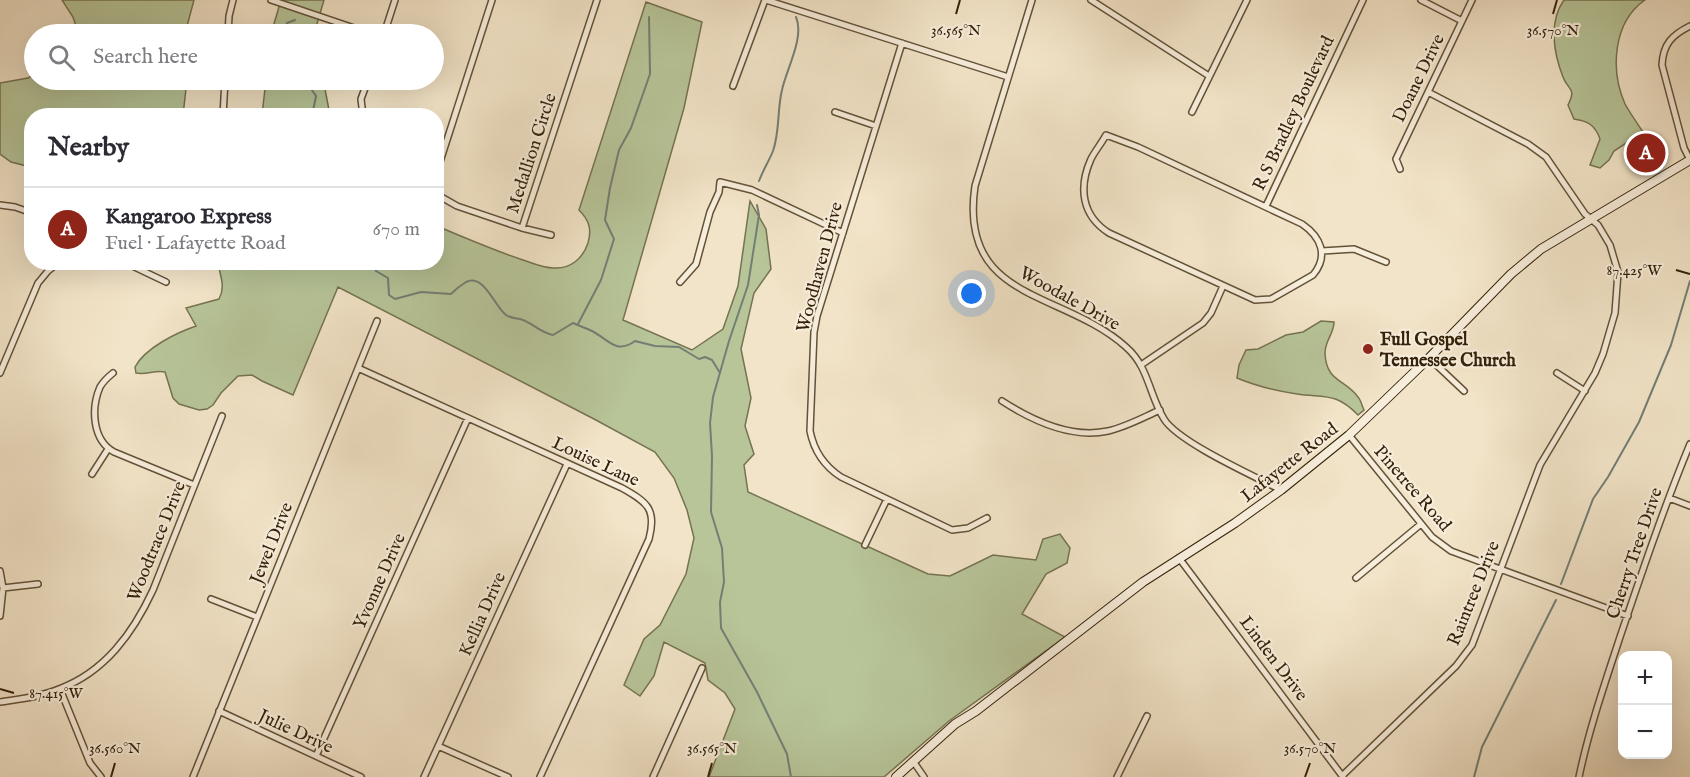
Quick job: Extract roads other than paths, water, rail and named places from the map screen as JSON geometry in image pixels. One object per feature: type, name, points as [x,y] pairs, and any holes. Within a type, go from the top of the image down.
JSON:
[{"type":"main road","name":"Lafayette Road","points":[[896,777],[955,724],[976,711],[1143,582],[1235,523],[1281,490],[1349,435],[1511,274],[1541,249],[1690,160]]},
{"type":"street","points":[[229,24],[233,0]]},
{"type":"street","points":[[271,0],[342,24]]},
{"type":"street","points":[[388,24],[396,0]]},
{"type":"street","points":[[444,149],[492,0]]},
{"type":"street","name":"Medallion Circle","points":[[444,199],[457,206],[522,228],[597,0]]},
{"type":"street","points":[[733,86],[765,0],[1008,77]]},
{"type":"street","name":"Woodale Drive","points":[[1032,0],[980,166],[973,201],[974,226],[984,257],[996,272],[1017,288],[1070,312],[1117,340],[1134,355],[1141,365],[1164,419],[1179,435],[1281,490]]},
{"type":"street","points":[[1091,0],[1209,76]]},
{"type":"street","points":[[1192,112],[1246,0]]},
{"type":"street","name":"R S Bradley Boulevard","points":[[1266,206],[1363,0]]},
{"type":"street","points":[[1420,0],[1462,21]]},
{"type":"street","name":"Doane Drive","points":[[1400,169],[1396,159],[1472,0]]},
{"type":"street","points":[[1690,26],[1675,33],[1670,39],[1664,51],[1662,65],[1684,148],[1690,160]]},
{"type":"street","name":"Woodhaven Drive","points":[[902,43],[814,332],[810,430],[818,453],[832,471],[887,499],[952,530],[968,528],[987,518]]},
{"type":"street","points":[[223,108],[224,90]]},
{"type":"street","points":[[362,108],[361,99],[364,90]]},
{"type":"street","name":"Raintree Drive","points":[[1343,776],[1464,657],[1477,634],[1540,465],[1595,373],[1610,334],[1618,286],[1615,257],[1598,225],[1585,214],[1551,162],[1538,150],[1428,92]]},
{"type":"street","points":[[835,112],[876,126]]},
{"type":"street","points":[[1106,135],[1138,147],[1266,206],[1314,232],[1321,243],[1322,251],[1320,264],[1313,275],[1271,299],[1261,301],[1251,299],[1109,233],[1098,225],[1088,214],[1084,201],[1085,178],[1094,154],[1106,135]]},
{"type":"street","points":[[680,282],[696,264],[710,212],[719,192],[720,182],[752,189],[843,233]]},
{"type":"street","points":[[0,206],[24,210]]},
{"type":"street","points":[[522,228],[551,235]]},
{"type":"street","points":[[1322,251],[1353,249],[1386,262]]},
{"type":"street","points":[[0,373],[38,283],[49,270]]},
{"type":"street","points":[[141,270],[166,282]]},
{"type":"street","points":[[1141,365],[1203,323],[1210,314],[1223,286]]},
{"type":"street","name":"Jewel Drive","points":[[193,777],[377,321]]},
{"type":"street","points":[[1429,358],[1464,391]]},
{"type":"street","name":"Louise Lane","points":[[358,368],[622,488],[640,498],[651,512],[652,524],[648,542],[540,777]]},
{"type":"street","points":[[113,373],[101,386],[95,408],[97,431],[103,444],[108,449],[194,485]]},
{"type":"street","points":[[1557,373],[1585,391]]},
{"type":"street","points":[[1002,401],[1016,410],[1063,430],[1087,434],[1111,430],[1160,410]]},
{"type":"street","name":"Woodtrace Drive","points":[[0,702],[60,689],[103,663],[125,640],[140,617],[153,590],[222,416]]},
{"type":"street","name":"Yvonne Drive","points":[[316,756],[468,418]]},
{"type":"street","name":"Pinetree Road","points":[[1349,435],[1432,537],[1451,551],[1628,616]]},
{"type":"street","name":"Cherry Tree Drive","points":[[1579,777],[1593,722],[1628,616],[1690,444]]},
{"type":"street","points":[[93,474],[108,449]]},
{"type":"street","name":"Kellia Drive","points":[[424,777],[567,464]]},
{"type":"street","points":[[1669,498],[1690,506]]},
{"type":"street","points":[[865,545],[887,499]]},
{"type":"street","points":[[1356,578],[1421,524]]},
{"type":"street","name":"Linden Drive","points":[[1179,558],[1343,776]]},
{"type":"street","points":[[0,571],[3,588],[0,616]]},
{"type":"street","points":[[3,588],[38,584]]},
{"type":"street","points":[[211,599],[257,617]]},
{"type":"street","points":[[653,777],[702,668]]},
{"type":"street","points":[[60,689],[90,763],[101,777]]},
{"type":"street","name":"Julie Drive","points":[[219,711],[361,777]]},
{"type":"street","points":[[1117,777],[1147,716]]},
{"type":"street","points":[[438,746],[508,777]]},
{"type":"street","points":[[913,761],[924,777]]},
{"type":"waterway","points":[[578,324],[601,280],[614,239],[605,220],[610,188],[619,150],[631,128],[650,74],[649,17]]},
{"type":"waterway","points":[[759,181],[775,143],[782,90],[797,44],[796,17]]},
{"type":"waterway","points":[[287,24],[295,20]]},
{"type":"waterway","points":[[312,90],[316,96],[314,108]]},
{"type":"waterway","points":[[757,205],[759,215],[748,285],[713,397],[710,423],[711,512],[722,548],[724,582],[720,602],[721,628],[757,692],[787,754],[791,777]]},
{"type":"waterway","points":[[376,270],[388,278],[389,295],[395,299],[421,292],[451,294],[466,282],[478,282],[484,286],[506,315],[524,320],[548,334],[553,335],[573,323],[617,346],[628,345],[635,341],[655,346],[679,347],[699,359],[705,357],[712,360],[720,373]]},
{"type":"waterway","points":[[1561,584],[1593,499],[1639,422],[1671,345],[1690,281]]},
{"type":"waterway","points":[[1474,777],[1482,747],[1556,600]]},
{"type":"place","name":"Kangaroo Express","points":[[1646,153]]},
{"type":"place","name":"Full Gospel Tennessee Church","points":[[1368,349]]}]
